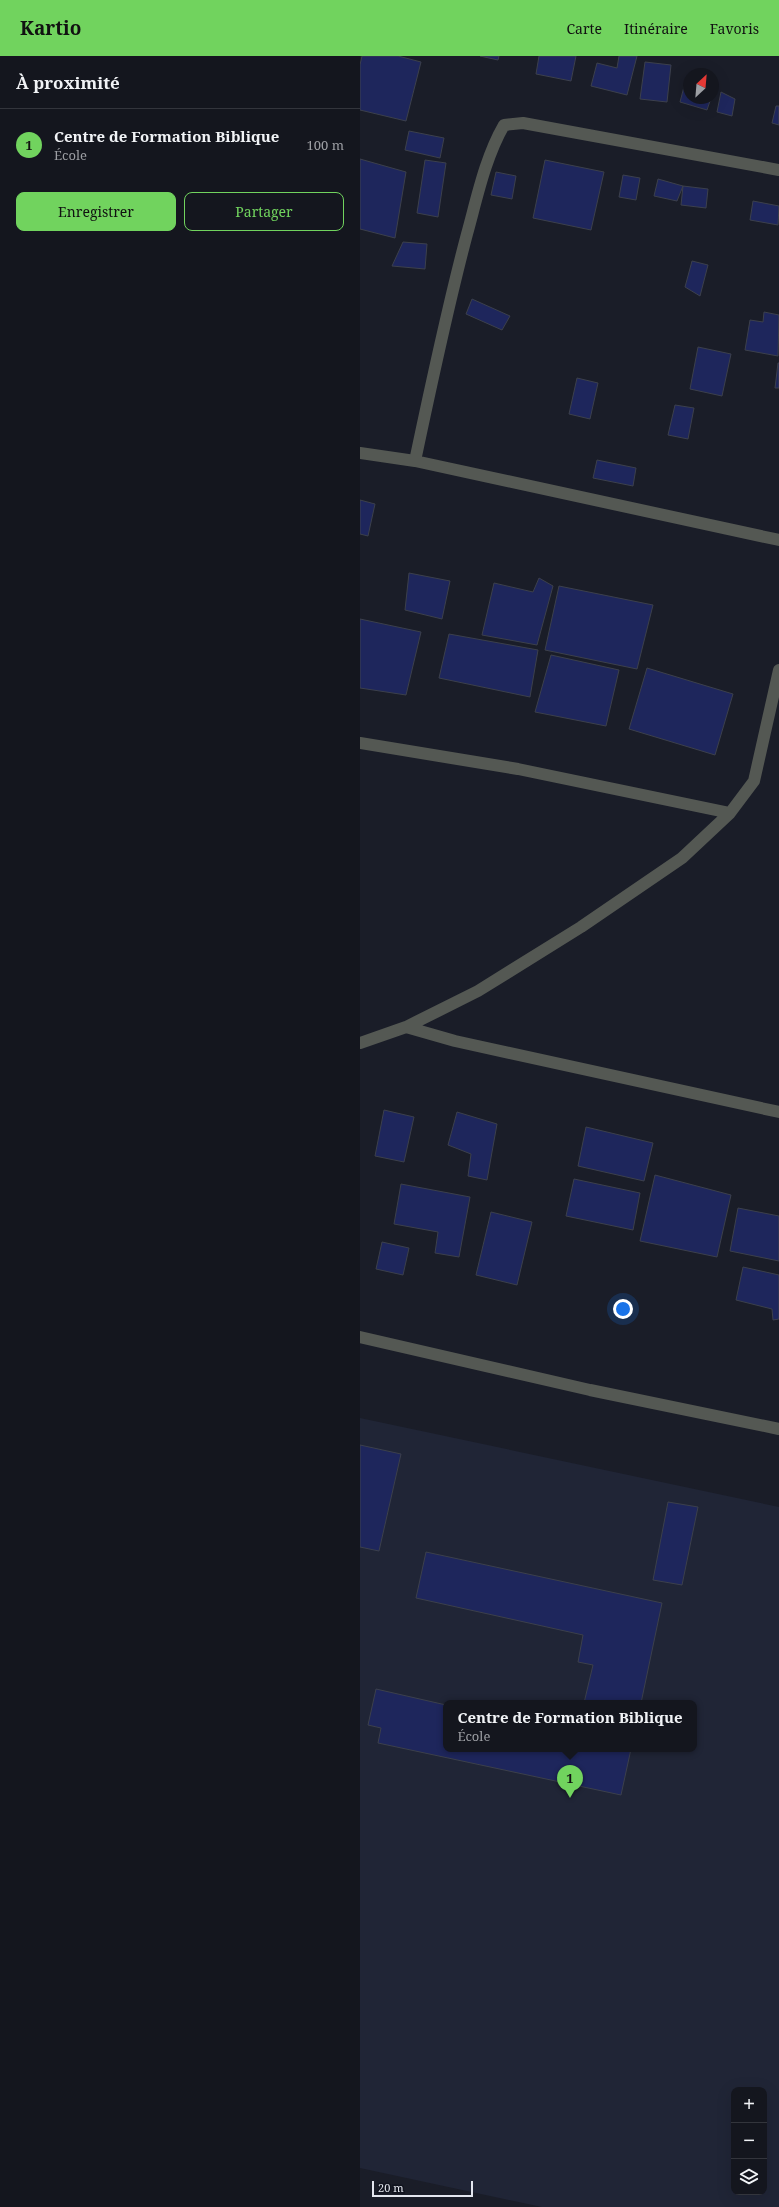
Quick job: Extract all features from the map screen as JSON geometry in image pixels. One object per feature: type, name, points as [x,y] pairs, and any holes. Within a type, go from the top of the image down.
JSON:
[{"type":"street","points":[[415,461],[445,316],[477,196],[496,138],[504,125],[523,123],[779,170]]},
{"type":"street","points":[[360,453],[415,461],[779,540]]},
{"type":"street","points":[[360,1043],[406,1027],[478,992],[581,927],[682,858],[730,812],[754,781],[779,670]]},
{"type":"street","points":[[360,743],[518,769],[730,812]]},
{"type":"street","points":[[406,1027],[455,1041],[779,1112]]},
{"type":"street","points":[[360,1337],[582,1388],[779,1429]]},
{"type":"shaded area","points":[[360,1418],[779,1507],[779,2207],[542,2207],[360,2168]]},
{"type":"building","points":[[362,56],[398,56],[421,62],[406,121],[360,110],[360,65]]},
{"type":"building","points":[[480,56],[499,56],[498,60]]},
{"type":"building","points":[[539,56],[576,56],[571,81],[536,74]]},
{"type":"building","points":[[619,56],[637,56],[627,95],[591,86],[597,63],[617,68]]},
{"type":"building","points":[[645,62],[671,65],[667,102],[640,99]]},
{"type":"building","points":[[683,91],[683,103],[680,102]]},
{"type":"building","points":[[721,92],[735,99],[732,116],[717,112]]},
{"type":"building","points":[[687,104],[709,104],[707,110]]},
{"type":"building","points":[[776,106],[779,106],[779,125],[772,123]]},
{"type":"building","points":[[409,131],[444,138],[440,158],[405,150]]},
{"type":"building","points":[[360,159],[406,172],[395,238],[360,229]]},
{"type":"building","points":[[425,160],[446,163],[438,217],[417,213]]},
{"type":"building","points":[[545,160],[604,172],[591,230],[533,218]]},
{"type":"building","points":[[496,172],[516,176],[512,199],[491,195]]},
{"type":"building","points":[[623,175],[640,178],[636,200],[619,197]]},
{"type":"building","points":[[658,179],[683,186],[677,201],[654,196]]},
{"type":"building","points":[[683,186],[708,189],[706,208],[681,205]]},
{"type":"building","points":[[753,201],[779,206],[778,225],[750,220]]},
{"type":"building","points":[[403,242],[427,244],[425,269],[392,266]]},
{"type":"building","points":[[692,261],[708,265],[700,296],[685,287]]},
{"type":"building","points":[[472,299],[510,316],[502,330],[466,314]]},
{"type":"building","points":[[764,312],[779,315],[778,356],[745,350],[750,320],[763,322]]},
{"type":"building","points":[[698,347],[731,354],[722,396],[690,389]]},
{"type":"building","points":[[778,363],[779,388],[775,388]]},
{"type":"building","points":[[577,378],[598,383],[590,419],[569,414]]},
{"type":"building","points":[[675,405],[694,408],[688,439],[668,435]]},
{"type":"building","points":[[597,460],[636,468],[633,486],[593,478]]},
{"type":"building","points":[[360,500],[375,504],[368,536],[360,534]]},
{"type":"building","points":[[409,573],[450,581],[442,619],[405,610]]},
{"type":"building","points":[[539,578],[553,586],[537,645],[482,635],[494,583],[533,592]]},
{"type":"building","points":[[559,586],[653,605],[637,669],[545,650]]},
{"type":"building","points":[[360,619],[421,632],[406,695],[360,688]]},
{"type":"building","points":[[449,634],[538,650],[530,697],[439,678]]},
{"type":"building","points":[[551,655],[619,670],[606,726],[535,712]]},
{"type":"building","points":[[647,668],[733,694],[715,755],[629,729]]},
{"type":"building","points":[[384,1110],[414,1117],[404,1162],[375,1156]]},
{"type":"building","points":[[457,1112],[497,1124],[487,1180],[468,1176],[471,1154],[448,1145]]},
{"type":"building","points":[[586,1127],[653,1143],[644,1181],[578,1166]]},
{"type":"building","points":[[655,1175],[731,1195],[717,1257],[640,1241]]},
{"type":"building","points":[[574,1179],[640,1193],[633,1230],[566,1216]]},
{"type":"building","points":[[401,1184],[470,1197],[459,1257],[435,1253],[438,1232],[394,1224]]},
{"type":"building","points":[[738,1208],[779,1216],[779,1261],[730,1251]]},
{"type":"building","points":[[491,1212],[532,1222],[517,1285],[476,1275]]},
{"type":"building","points":[[382,1242],[409,1248],[403,1275],[376,1269]]},
{"type":"building","points":[[743,1267],[779,1275],[779,1319],[773,1320],[772,1309],[736,1300]]},
{"type":"building","points":[[360,1445],[401,1454],[379,1551],[360,1547]]},
{"type":"building","points":[[668,1502],[698,1507],[682,1585],[653,1580]]},
{"type":"building","points":[[426,1552],[662,1603],[642,1700],[585,1700],[593,1665],[578,1662],[583,1635],[416,1598]]},
{"type":"building","points":[[376,1689],[443,1704],[443,1752],[630,1752],[621,1795],[378,1743],[381,1728],[368,1725]]},
{"type":"place","name":"Centre de Formation Biblique","points":[[570,1798]]}]
